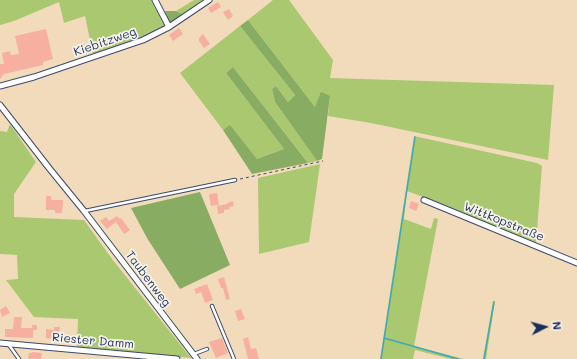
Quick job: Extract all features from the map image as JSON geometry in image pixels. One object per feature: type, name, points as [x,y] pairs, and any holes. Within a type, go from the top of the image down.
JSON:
[{"type":"street","points":[[155,0],[168,27]]},
{"type":"street","name":"Kiebitzweg","points":[[0,86],[34,77],[143,40],[168,27],[209,0]]},
{"type":"street","name":"Taubenweg","points":[[0,105],[84,211],[196,357]]},
{"type":"street","name":"Wittkopstraße","points":[[424,200],[577,263]]},
{"type":"street","points":[[0,340],[8,344]]},
{"type":"street","name":"Riester Damm","points":[[0,343],[177,359]]},
{"type":"lane","points":[[84,211],[235,180]]},
{"type":"lane","points":[[212,306],[234,359]]},
{"type":"lane","points":[[8,344],[19,359]]},
{"type":"lane","points":[[196,357],[207,349]]},
{"type":"path","points":[[235,180],[323,161]]},
{"type":"green space","points":[[0,0],[154,0],[166,27],[145,37],[93,54],[85,16],[64,23],[59,2],[14,21],[0,25]]},
{"type":"green space","points":[[194,0],[207,0],[184,15],[176,11]]},
{"type":"green space","points":[[273,0],[289,0],[333,60],[330,78],[554,85],[548,160],[371,123],[328,116],[330,96],[315,107],[248,20]]},
{"type":"green space","points":[[165,11],[176,11],[184,15],[170,25]]},
{"type":"green space","points":[[248,20],[315,107],[321,92],[330,96],[322,159],[317,161],[275,102],[272,89],[276,86],[288,102],[295,95],[240,26]]},
{"type":"green space","points":[[240,26],[295,95],[288,102],[276,86],[272,89],[275,102],[317,161],[308,163],[233,67],[226,73],[284,149],[257,159],[230,126],[223,130],[180,73]]},
{"type":"green space","points":[[233,67],[308,163],[252,174],[223,130],[230,125],[257,159],[284,149],[226,73]]},
{"type":"green space","points":[[10,124],[36,162],[14,194],[14,217],[84,220],[112,259],[191,358],[77,347],[78,319],[34,317],[6,280],[18,279],[17,255],[0,254],[0,131],[7,132]]},
{"type":"green space","points":[[414,136],[537,163],[542,166],[536,243],[407,191],[404,219],[431,229],[434,218],[438,219],[414,346],[464,359],[451,359],[415,350],[413,359],[380,359]]},
{"type":"green space","points":[[320,164],[309,242],[259,254],[258,178]]},
{"type":"green space","points":[[200,192],[230,265],[180,289],[147,238],[131,208]]},
{"type":"green space","points":[[493,301],[495,301],[486,359],[483,359]]},
{"type":"building","points":[[218,2],[221,7],[211,13],[208,8]]},
{"type":"building","points":[[229,9],[233,16],[228,20],[223,12]]},
{"type":"building","points":[[179,28],[183,34],[173,41],[169,35]]},
{"type":"building","points":[[46,29],[53,59],[43,62],[43,65],[4,74],[0,79],[0,64],[4,64],[2,53],[10,51],[11,55],[19,54],[15,36]]},
{"type":"building","points":[[203,34],[210,44],[204,48],[199,41],[199,38]]},
{"type":"building","points":[[217,193],[219,205],[211,206],[209,194]]},
{"type":"building","points":[[46,196],[51,196],[51,200],[63,200],[62,213],[55,213],[55,210],[46,210]]},
{"type":"building","points":[[233,201],[234,206],[229,207],[230,209],[224,210],[224,213],[218,214],[217,206],[228,204],[227,203]]},
{"type":"building","points":[[411,201],[419,204],[416,211],[409,208]]},
{"type":"building","points":[[117,216],[120,219],[121,218],[130,230],[124,234],[116,222],[107,229],[100,221],[106,217],[109,221]]},
{"type":"building","points":[[224,277],[230,299],[226,300],[223,288],[221,288],[218,279]]},
{"type":"building","points":[[207,284],[213,300],[205,303],[201,292],[196,294],[194,289]]},
{"type":"building","points":[[6,306],[10,313],[2,317],[0,310]]},
{"type":"building","points":[[241,309],[245,319],[238,321],[235,311]]},
{"type":"building","points":[[14,317],[22,317],[21,328],[32,328],[32,325],[37,325],[37,330],[33,330],[33,338],[5,337],[5,329],[13,329]]},
{"type":"building","points":[[54,327],[60,327],[59,332],[54,332],[54,339],[46,338],[46,329],[54,330]]},
{"type":"building","points":[[248,337],[251,349],[256,348],[259,359],[248,359],[243,339]]},
{"type":"building","points":[[222,338],[228,353],[216,358],[209,342]]},
{"type":"building","points":[[29,353],[42,353],[41,359],[28,359]]},
{"type":"waterway","points":[[381,359],[415,137]]},
{"type":"waterway","points":[[484,359],[494,302]]},
{"type":"waterway","points":[[384,338],[458,359]]}]
